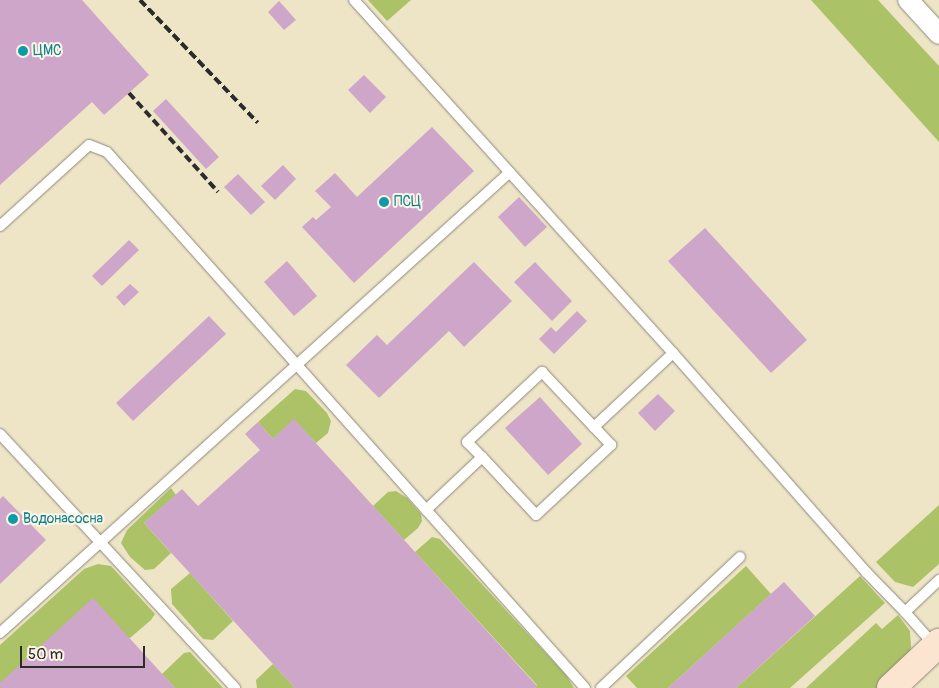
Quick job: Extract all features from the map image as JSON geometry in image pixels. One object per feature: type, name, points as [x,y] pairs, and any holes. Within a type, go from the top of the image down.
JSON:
[{"type":"street","points":[[908,0],[939,34]]},
{"type":"street","points":[[891,688],[937,645]]},
{"type":"lane","points":[[354,0],[673,353],[866,572],[937,645]]},
{"type":"lane","points":[[0,226],[89,145],[107,152],[585,688]]},
{"type":"lane","points":[[0,633],[99,541],[510,172]]},
{"type":"lane","points":[[594,427],[673,353]]},
{"type":"lane","points":[[542,372],[594,427],[611,445],[536,515],[467,442],[542,372]]},
{"type":"lane","points":[[0,434],[235,688]]},
{"type":"lane","points":[[426,510],[482,457]]},
{"type":"lane","points":[[601,688],[740,557]]},
{"type":"lane","points":[[905,612],[939,580]]},
{"type":"green space","points":[[368,0],[411,0],[387,21]]},
{"type":"green space","points":[[811,0],[878,0],[939,66],[939,142]]},
{"type":"green space","points":[[295,389],[306,391],[327,413],[331,421],[328,433],[316,443],[294,420],[273,439],[258,422]]},
{"type":"green space","points":[[171,488],[176,495],[144,523],[171,553],[154,569],[145,570],[130,557],[121,543],[127,530]]},
{"type":"green space","points":[[396,491],[407,498],[421,514],[422,521],[418,528],[404,540],[373,506],[388,492]]},
{"type":"green space","points":[[939,505],[939,564],[913,587],[895,582],[876,562]]},
{"type":"green space","points":[[432,537],[440,539],[566,675],[574,688],[535,688],[537,685],[415,552]]},
{"type":"green space","points":[[98,564],[111,566],[155,614],[151,620],[130,638],[0,683],[0,645],[84,569]]},
{"type":"green space","points":[[746,566],[771,594],[668,688],[637,688],[626,676]]},
{"type":"green space","points":[[190,573],[233,621],[213,640],[203,639],[172,604],[171,589]]},
{"type":"green space","points":[[860,576],[885,603],[790,688],[736,688]]},
{"type":"green space","points":[[898,615],[910,631],[911,647],[907,663],[880,688],[806,688],[876,623],[882,629]]},
{"type":"green space","points":[[190,652],[223,688],[175,688],[162,674],[184,653]]},
{"type":"green space","points":[[273,664],[295,688],[257,688],[256,680]]},
{"type":"building","points":[[0,0],[82,0],[149,75],[104,115],[92,102],[0,185]]},
{"type":"building","points":[[279,1],[296,20],[284,30],[268,12]]},
{"type":"building","points":[[364,75],[386,97],[370,113],[348,90]]},
{"type":"building","points":[[166,99],[219,157],[206,169],[153,111]]},
{"type":"building","name":"ПСЦ","points":[[432,127],[474,171],[354,283],[302,227],[313,217],[316,220],[331,207],[315,191],[335,173],[357,197]]},
{"type":"building","points":[[283,165],[296,179],[275,200],[261,186]]},
{"type":"building","points":[[238,174],[265,202],[251,215],[224,187]]},
{"type":"building","points":[[519,197],[547,227],[525,247],[498,217]]},
{"type":"building","points":[[705,228],[807,340],[771,373],[668,261]]},
{"type":"building","points":[[129,240],[139,250],[102,286],[92,276]]},
{"type":"building","points":[[287,261],[317,296],[294,316],[264,282]]},
{"type":"building","points":[[474,262],[512,301],[464,347],[449,331],[379,398],[346,365],[377,335],[387,345]]},
{"type":"building","points":[[535,262],[572,301],[552,321],[514,282]]},
{"type":"building","points":[[130,284],[139,292],[124,306],[116,297]]},
{"type":"building","points":[[577,311],[587,321],[554,354],[539,339],[551,327],[556,332]]},
{"type":"building","points":[[209,316],[226,334],[133,421],[116,403]]},
{"type":"building","points":[[658,394],[675,411],[655,431],[638,413]]},
{"type":"building","points":[[540,397],[582,444],[548,475],[505,428]]},
{"type":"building","points":[[294,419],[537,686],[535,688],[295,688],[144,523],[182,489],[198,506],[260,450],[245,434],[258,422],[273,439]]},
{"type":"building","name":"Водонасосна","points":[[3,496],[46,540],[0,584],[0,499]]},
{"type":"building","points":[[784,582],[815,616],[736,688],[668,688]]},
{"type":"building","points":[[93,598],[175,688],[0,688],[0,683]]},
{"type":"railway","points":[[140,0],[258,123]]},
{"type":"railway","points":[[129,93],[218,192]]},
{"type":"place","name":"ЦМС","points":[[23,51]]},
{"type":"place","name":"ПСЦ","points":[[384,202]]},
{"type":"place","name":"Водонасосна","points":[[13,519]]}]
